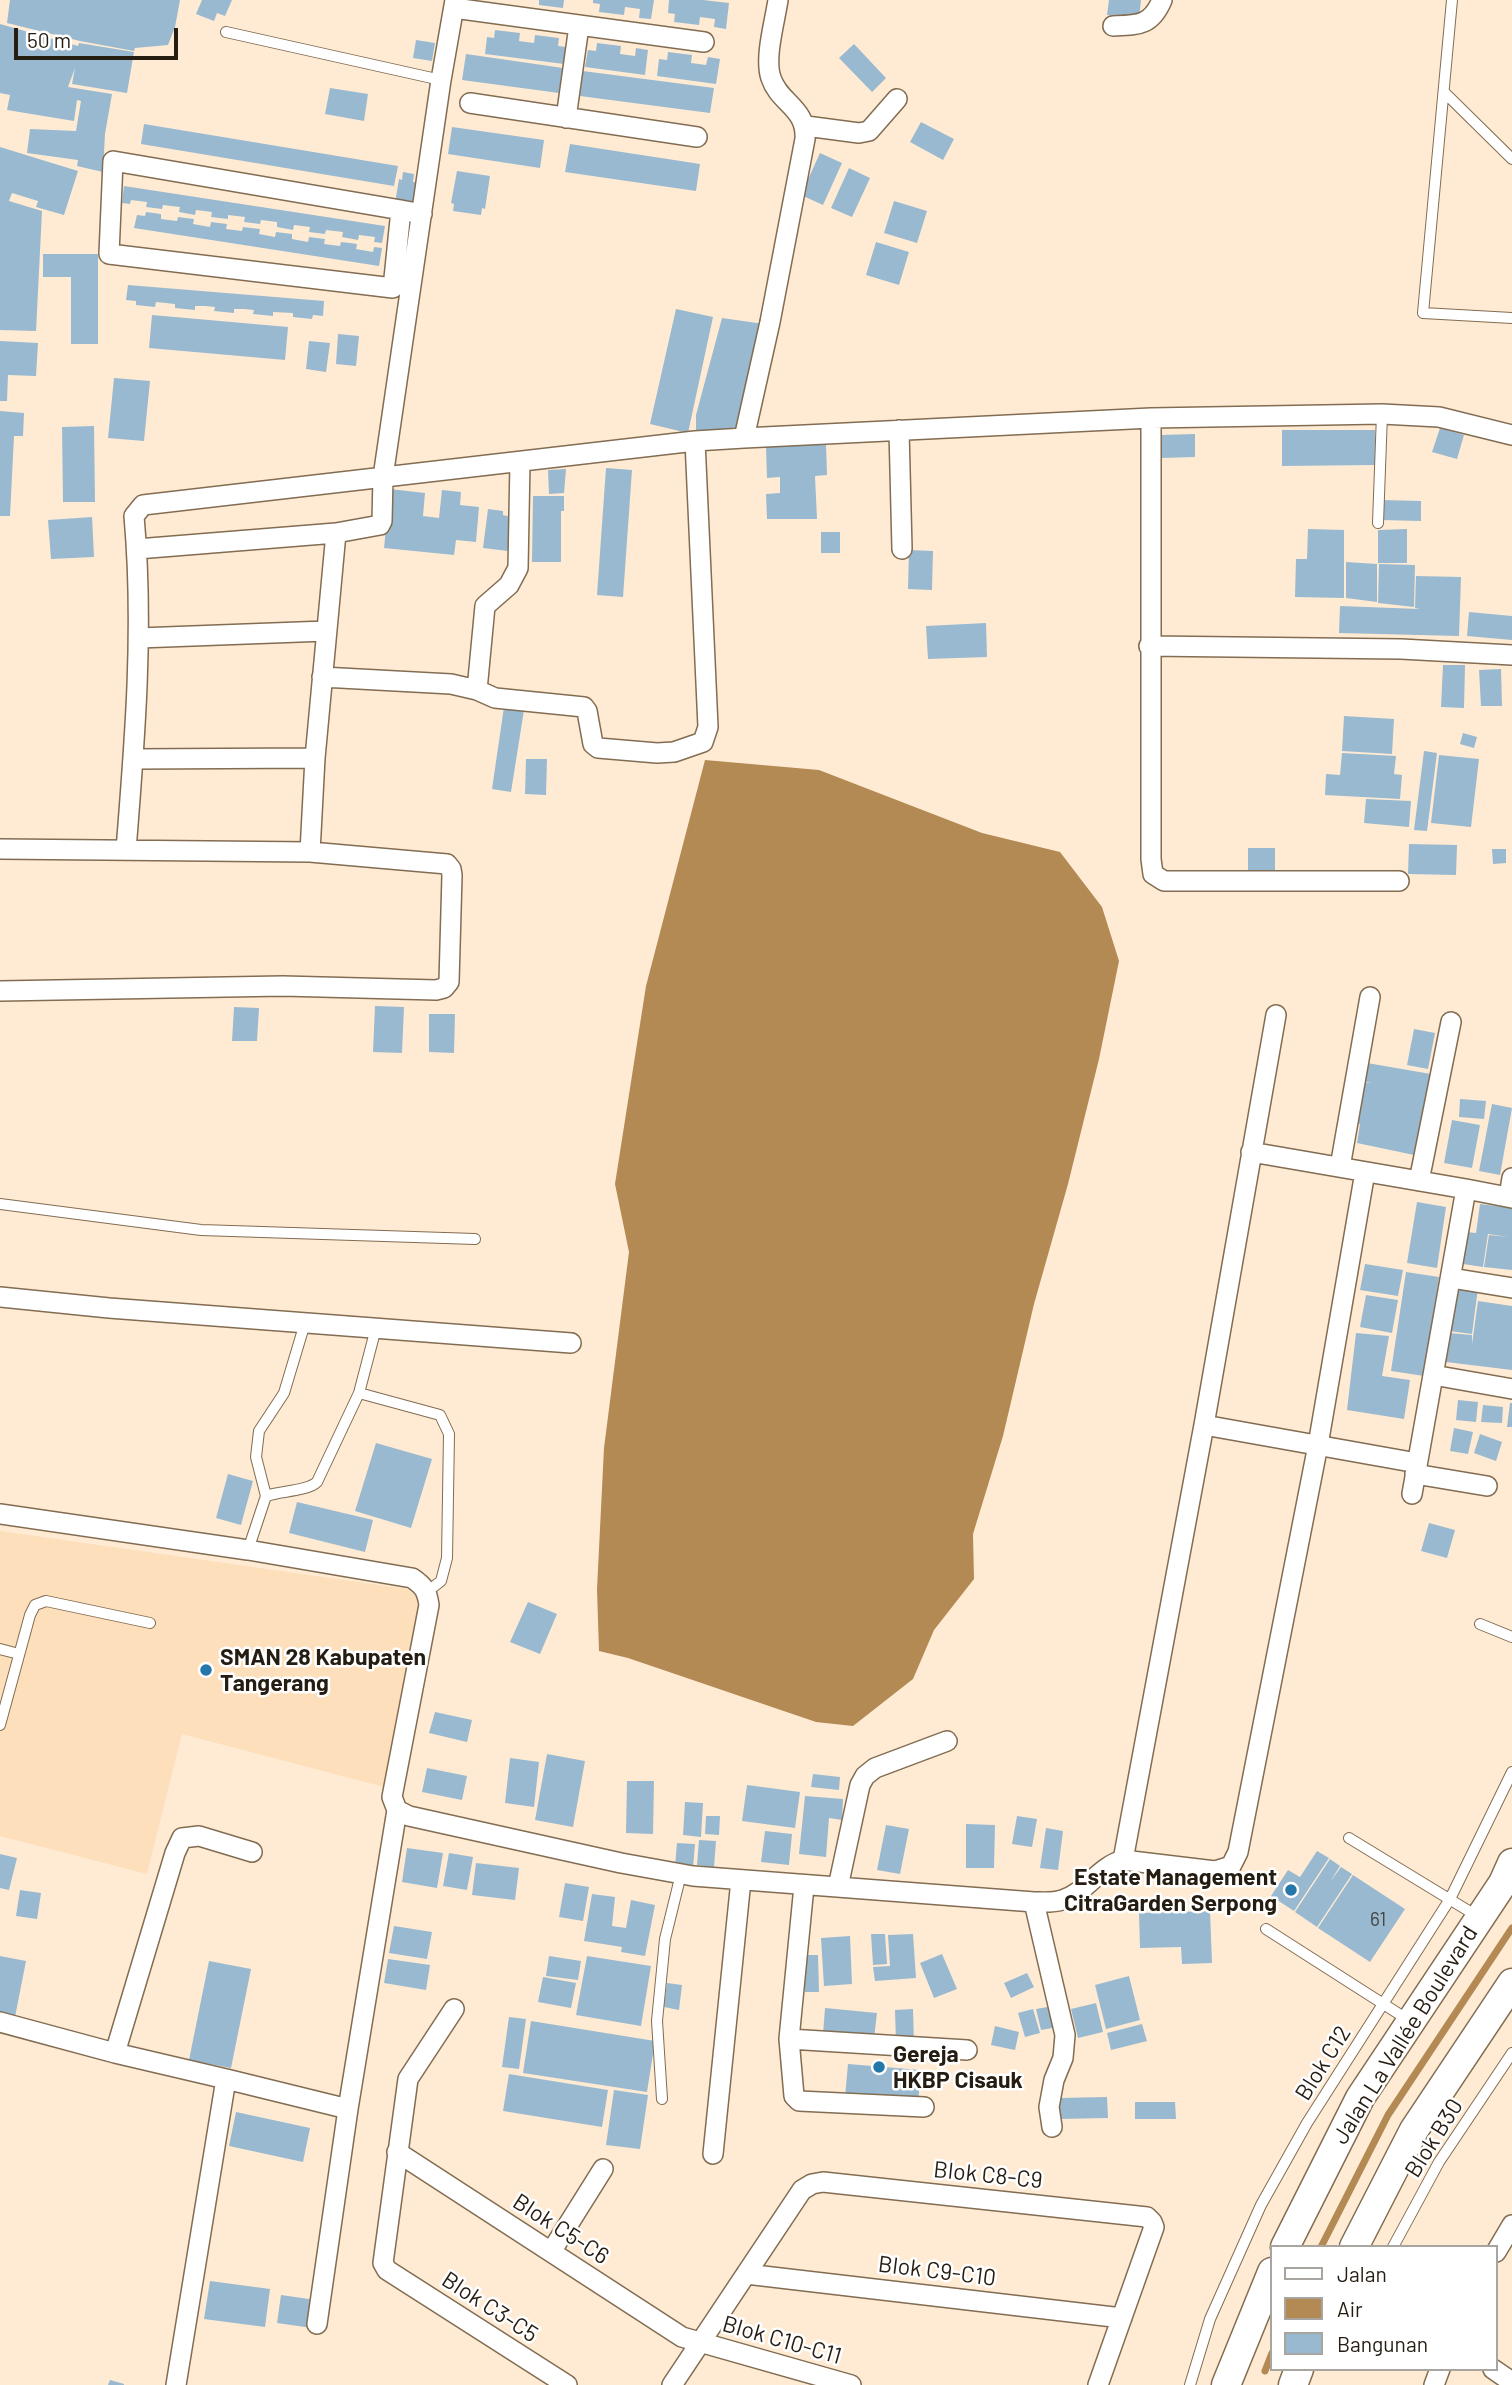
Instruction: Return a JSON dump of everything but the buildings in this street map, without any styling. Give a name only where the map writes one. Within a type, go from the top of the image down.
[{"type":"street","points":[[744,438],[770,322],[806,126],[801,116],[774,86],[769,75],[778,0]]},
{"type":"street","points":[[1113,26],[1139,25],[1149,20],[1162,0]]},
{"type":"street","points":[[137,549],[336,533],[339,530],[380,525],[383,477],[441,80],[455,4],[579,26],[704,42]]},
{"type":"street","points":[[566,118],[579,26]]},
{"type":"street","points":[[806,126],[859,133],[869,131],[897,99]]},
{"type":"street","points":[[470,103],[697,137]]},
{"type":"street","points":[[401,210],[393,288],[109,254],[113,161],[401,210],[422,214]]},
{"type":"street","points":[[126,850],[134,759],[139,638],[134,516],[143,505],[695,441],[899,430],[1151,418],[1382,414],[1439,417],[1512,435]]},
{"type":"street","points":[[1151,418],[1149,646],[1150,859],[1153,874],[1164,881],[1399,881]]},
{"type":"street","points":[[899,430],[902,549]]},
{"type":"street","points":[[322,677],[451,684],[477,690],[495,698],[583,707],[587,712],[593,744],[598,748],[657,753],[703,742],[708,727],[695,441]]},
{"type":"street","points":[[477,690],[485,606],[509,585],[518,568],[520,461]]},
{"type":"street","points":[[310,852],[315,758],[336,533]]},
{"type":"street","points":[[139,638],[326,631]]},
{"type":"street","points":[[1149,646],[1401,649],[1512,655]]},
{"type":"street","points":[[134,759],[315,758]]},
{"type":"street","points":[[0,849],[310,852],[447,864],[452,875],[449,982],[444,988],[283,986],[0,991]]},
{"type":"street","points":[[1340,1167],[1370,997]]},
{"type":"street","points":[[1123,1860],[1204,1425],[1276,1015]]},
{"type":"street","points":[[1419,1181],[1451,1022]]},
{"type":"street","points":[[1251,1152],[1466,1189],[1511,1191]]},
{"type":"street","points":[[397,1810],[409,1816],[681,1874],[804,1886],[1034,1902],[1062,1900],[1076,1893],[1110,1864],[1123,1860],[1215,1871],[1231,1866],[1238,1852],[1318,1445],[1365,1172]]},
{"type":"street","points":[[1412,1494],[1466,1189]]},
{"type":"street","points":[[1451,1278],[1512,1288]]},
{"type":"street","points":[[0,1297],[109,1308],[571,1343]]},
{"type":"street","points":[[1433,1375],[1512,1388]]},
{"type":"street","points":[[1204,1425],[1318,1445],[1487,1486]]},
{"type":"street","points":[[0,1514],[248,1550],[412,1578],[428,1591],[429,1605],[392,1797],[397,1810],[348,2109],[317,2324]]},
{"type":"street","points":[[838,1887],[860,1785],[865,1776],[875,1768],[947,1741]]},
{"type":"street","points":[[115,2053],[175,1853],[182,1838],[198,1836],[252,1852]]},
{"type":"street","name":"Jalan La Vallée Boulevard","points":[[1286,2245],[1360,2098],[1503,1883],[1512,1863]]},
{"type":"street","points":[[713,2154],[741,1881]]},
{"type":"street","points":[[804,1886],[789,2039],[792,2090],[799,2101],[924,2107]]},
{"type":"street","points":[[1034,1902],[1065,2035],[1063,2058],[1054,2080],[1049,2107],[1052,2127]]},
{"type":"street","points":[[1355,2245],[1414,2130],[1512,1983]]},
{"type":"street","points":[[397,2152],[408,2079],[454,2008]]},
{"type":"street","points":[[0,2022],[115,2053],[348,2109]]},
{"type":"street","points":[[789,2039],[967,2050]]},
{"type":"street","points":[[176,2385],[226,2079]]},
{"type":"street","name":"Blok C5-C6","points":[[397,2152],[682,2337],[701,2343]]},
{"type":"street","name":"Blok C3-C5","points":[[397,2152],[382,2255],[387,2270],[567,2385]]},
{"type":"street","points":[[551,2252],[603,2169]]},
{"type":"street","name":"Blok C8-C9","points":[[747,2274],[802,2190],[822,2182],[1147,2217],[1154,2227],[1122,2318]]},
{"type":"street","points":[[1498,2249],[1512,2225]]},
{"type":"street","points":[[672,2385],[747,2274]]},
{"type":"street","name":"Blok C9-C10","points":[[747,2274],[1122,2318]]},
{"type":"street","points":[[1226,2385],[1270,2277]]},
{"type":"street","points":[[1098,2385],[1122,2318]]},
{"type":"street","name":"Blok C10-C11","points":[[701,2343],[851,2385]]},
{"type":"street","points":[[1496,2371],[1512,2382]]},
{"type":"lane","points":[[1452,0],[1423,313],[1512,318]]},
{"type":"lane","points":[[226,32],[441,80]]},
{"type":"lane","points":[[1445,93],[1512,159]]},
{"type":"lane","points":[[1378,523],[1382,414]]},
{"type":"lane","points":[[0,1204],[201,1230],[475,1240]]},
{"type":"lane","points":[[248,1550],[266,1496],[256,1457],[258,1431],[284,1393],[305,1323]]},
{"type":"lane","points":[[266,1496],[280,1491],[304,1489],[317,1482],[359,1393],[376,1328]]},
{"type":"lane","points":[[359,1393],[440,1415],[446,1424],[449,1434],[447,1558],[441,1581],[428,1591]]},
{"type":"lane","points":[[0,1725],[35,1605],[46,1601],[150,1623]]},
{"type":"lane","points":[[1480,1624],[1512,1637]]},
{"type":"lane","points":[[0,1649],[19,1654]]},
{"type":"lane","name":"Blok C12","points":[[1190,2385],[1210,2319],[1261,2205],[1307,2123],[1450,1899],[1512,1772]]},
{"type":"lane","points":[[1349,1838],[1480,1917]]},
{"type":"lane","points":[[662,2099],[657,2021],[665,1939],[681,1874]]},
{"type":"lane","points":[[1265,1929],[1410,2022]]},
{"type":"lane","name":"Blok B30","points":[[1394,2245],[1439,2162],[1512,2053]]},
{"type":"shaded area","name":"SMAN 28 Kabupaten Tangerang","points":[[0,1531],[407,1589],[428,1607],[384,1787],[182,1734],[147,1874],[0,1836]]},
{"type":"water","points":[[705,760],[819,770],[982,833],[1060,852],[1102,907],[1119,961],[1099,1059],[1068,1184],[1034,1304],[1003,1436],[973,1534],[974,1579],[934,1630],[913,1679],[853,1726],[816,1722],[628,1658],[599,1651],[597,1589],[604,1448],[629,1252],[615,1184],[646,986]]},
{"type":"waterway","points":[[1322,2245],[1388,2115],[1512,1928]]},
{"type":"waterway","points":[[1265,2371],[1270,2358]]},
{"type":"place","name":"SMAN 28 Kabupaten Tangerang","points":[[206,1670]]},
{"type":"place","name":"Estate Management CitraGarden Serpong","points":[[1291,1890]]},
{"type":"place","name":"Gereja HKBP Cisauk","points":[[879,2067]]}]
